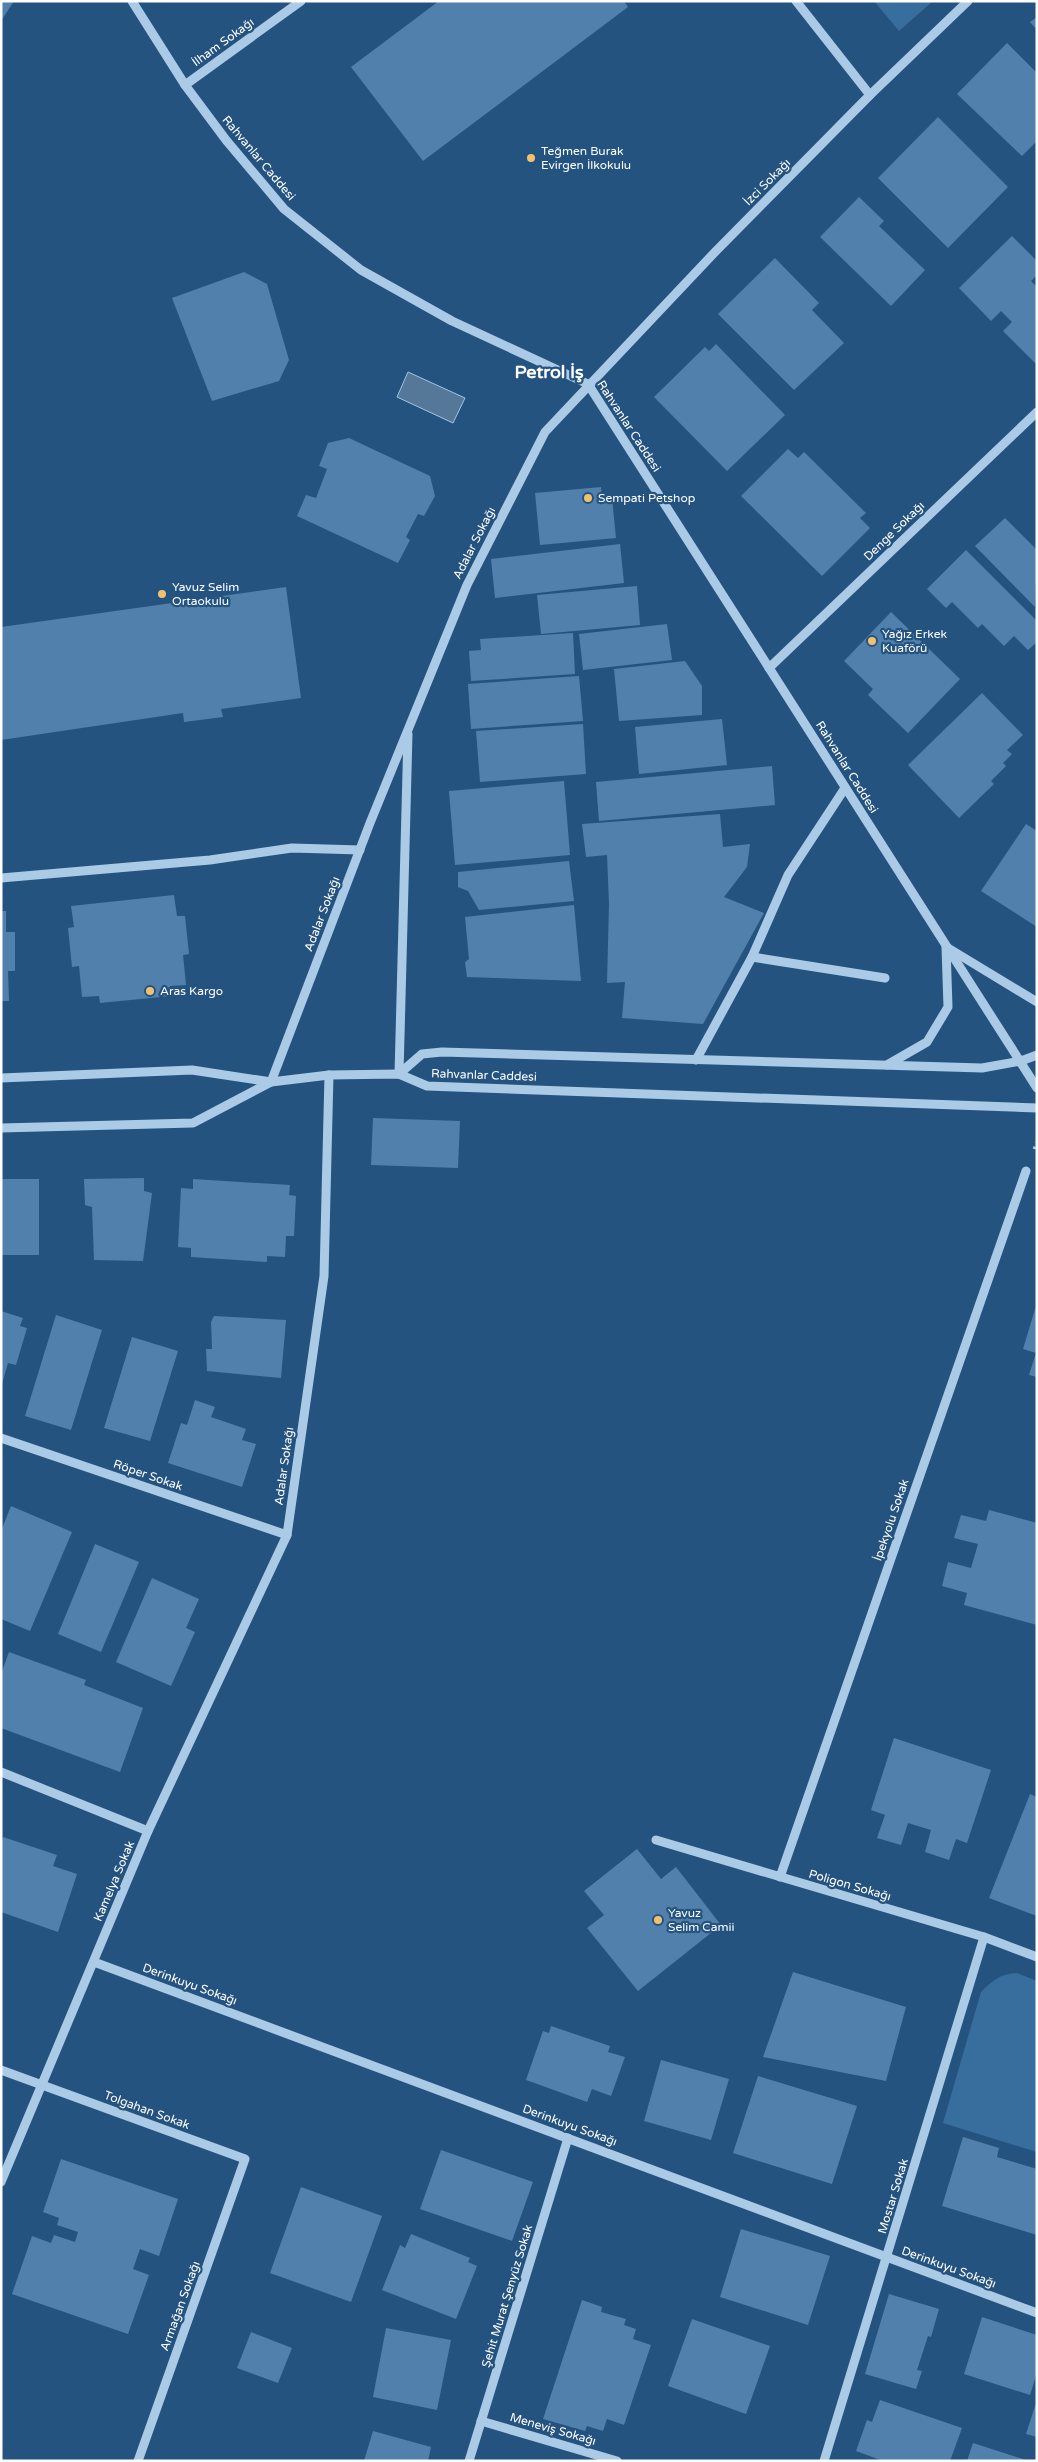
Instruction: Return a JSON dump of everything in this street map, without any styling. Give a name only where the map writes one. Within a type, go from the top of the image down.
[{"type":"street","name":"Rahvanlar Caddesi","points":[[132,1],[185,85],[226,140],[284,209],[362,270],[452,321],[588,384],[1037,1088]]},
{"type":"street","name":"İlham Sokağı","points":[[185,85],[300,1]]},
{"type":"street","points":[[796,1],[870,95]]},
{"type":"street","name":"İzci Sokağı","points":[[588,384],[870,95],[968,1]]},
{"type":"street","name":"Adalar Sokağı","points":[[271,1082],[408,728],[467,585],[545,432],[588,384]]},
{"type":"street","name":"Denge Sokağı","points":[[769,668],[1037,412]]},
{"type":"street","name":"Adalar Sokağı","points":[[399,1074],[408,728]]},
{"type":"street","points":[[696,1060],[752,957],[788,875],[845,788]]},
{"type":"street","points":[[1,878],[210,860],[292,848],[360,850]]},
{"type":"street","points":[[946,946],[1037,1002]]},
{"type":"street","points":[[887,1065],[927,1042],[948,1007],[946,946]]},
{"type":"street","points":[[752,957],[885,978]]},
{"type":"street","name":"Rahvanlar Caddesi","points":[[1037,1055],[1021,1061],[982,1068],[442,1052],[422,1054],[399,1074],[427,1086],[1037,1108]]},
{"type":"street","points":[[1,1078],[192,1070],[271,1082],[329,1075],[399,1074]]},
{"type":"street","name":"Adalar Sokağı","points":[[148,1831],[286,1535],[324,1276],[329,1075]]},
{"type":"street","points":[[1,1128],[193,1123],[271,1082]]},
{"type":"street","name":"İpekyolu Sokak","points":[[780,1877],[1026,1171]]},
{"type":"street","name":"Röper Sokak","points":[[1,1438],[286,1535]]},
{"type":"street","name":"Kamelya Sokak","points":[[1,1772],[148,1831],[41,2086]]},
{"type":"street","name":"Poligon Sokağı","points":[[656,1840],[984,1937],[1037,1956]]},
{"type":"street","name":"Mostar Sokak","points":[[824,2461],[984,1937]]},
{"type":"street","name":"Derinkuyu Sokağı","points":[[94,1962],[1037,2313]]},
{"type":"street","name":"Tolgahan Sokak","points":[[1,2070],[245,2159]]},
{"type":"street","points":[[1,2182],[41,2086]]},
{"type":"street","name":"Şehit Murat Şenyüz Sokak","points":[[469,2461],[568,2138]]},
{"type":"street","name":"Armağan Sokağı","points":[[138,2461],[245,2159]]},
{"type":"street","name":"Meneviş Sokağı","points":[[481,2421],[617,2461]]},
{"type":"shaded area","points":[[874,1],[933,1],[899,31]]},
{"type":"shaded area","points":[[408,372],[465,398],[453,423],[397,397]]},
{"type":"shaded area","points":[[1017,1973],[1037,1981],[1037,2152],[943,2123],[981,1992],[997,1978]]},
{"type":"building","points":[[1,1],[14,1],[1,21]]},
{"type":"building","points":[[439,1],[624,1],[628,7],[423,161],[351,67]]},
{"type":"building","points":[[1037,17],[1037,30],[1030,22]]},
{"type":"building","points":[[1007,43],[1037,73],[1037,141],[1022,156],[957,94]]},
{"type":"building","points":[[938,117],[1008,187],[948,248],[878,178]]},
{"type":"building","points":[[859,197],[884,221],[879,226],[925,270],[891,306],[820,237]]},
{"type":"building","points":[[1012,236],[1037,261],[1037,275],[1031,281],[1037,287],[1036,364],[1003,331],[1012,322],[1001,311],[991,321],[959,288]]},
{"type":"building","points":[[775,258],[819,303],[812,310],[844,343],[794,390],[718,314]]},
{"type":"building","points":[[244,272],[267,284],[289,360],[279,381],[212,401],[172,298]]},
{"type":"building","points":[[716,344],[785,415],[727,471],[654,397],[705,347],[709,351]]},
{"type":"building","points":[[349,438],[430,476],[435,496],[424,516],[418,514],[406,537],[410,540],[398,563],[297,516],[306,495],[316,498],[327,469],[319,466],[328,443]]},
{"type":"building","points":[[788,449],[798,458],[804,452],[866,513],[860,518],[870,528],[822,576],[741,496]]},
{"type":"building","points":[[601,487],[602,498],[612,498],[616,538],[540,545],[535,493]]},
{"type":"building","points":[[1005,518],[1037,550],[1035,607],[975,546]]},
{"type":"building","points":[[620,544],[624,583],[495,598],[491,559]]},
{"type":"building","points":[[966,550],[1037,621],[1037,642],[1028,650],[1014,636],[1004,646],[982,624],[978,628],[952,602],[946,608],[927,589]]},
{"type":"building","points":[[637,586],[640,625],[541,634],[537,595]]},
{"type":"building","points":[[286,587],[301,698],[221,709],[223,717],[184,722],[183,713],[1,740],[1,627]]},
{"type":"building","points":[[891,612],[960,679],[908,733],[868,695],[873,689],[844,661]]},
{"type":"building","points":[[667,624],[672,660],[583,670],[579,634]]},
{"type":"building","points":[[573,633],[575,674],[471,681],[469,651],[481,650],[480,639]]},
{"type":"building","points":[[685,661],[702,686],[702,715],[619,721],[614,669]]},
{"type":"building","points":[[579,676],[583,721],[471,729],[468,684]]},
{"type":"building","points":[[982,693],[1023,735],[1007,750],[1012,754],[1003,763],[1006,766],[991,781],[994,784],[959,818],[908,765]]},
{"type":"building","points":[[722,719],[727,765],[639,774],[635,727]]},
{"type":"building","points":[[583,724],[586,774],[480,782],[476,731]]},
{"type":"building","points":[[772,766],[775,805],[599,821],[596,782]]},
{"type":"building","points":[[564,781],[570,855],[455,865],[449,791]]},
{"type":"building","points":[[720,814],[723,847],[750,844],[747,867],[724,897],[764,913],[703,1024],[622,1018],[625,982],[607,983],[609,904],[607,855],[586,857],[582,824]]},
{"type":"building","points":[[1026,824],[1037,831],[1037,927],[981,891]]},
{"type":"building","points":[[569,861],[574,901],[479,910],[468,891],[458,887],[458,872]]},
{"type":"building","points":[[174,895],[177,916],[185,916],[189,954],[183,955],[186,985],[170,986],[171,996],[100,1003],[99,996],[82,997],[79,966],[72,967],[68,928],[74,927],[71,906]]},
{"type":"building","points":[[574,905],[581,981],[467,977],[465,962],[469,959],[465,917]]},
{"type":"building","points":[[1,911],[6,911],[6,932],[15,932],[15,971],[8,971],[9,1001],[1,1001]]},
{"type":"building","points":[[373,1118],[460,1121],[458,1168],[371,1165]]},
{"type":"building","points":[[144,1178],[144,1191],[152,1193],[143,1261],[94,1260],[92,1207],[85,1205],[84,1179]]},
{"type":"building","points":[[1,1179],[39,1179],[39,1255],[1,1255]]},
{"type":"building","points":[[193,1179],[290,1185],[289,1195],[296,1196],[294,1236],[286,1236],[285,1257],[267,1256],[267,1262],[191,1257],[191,1248],[178,1247],[181,1188],[193,1189]]},
{"type":"building","points":[[1036,1306],[1037,1377],[1029,1375],[1036,1353],[1023,1349]]},
{"type":"building","points":[[1,1311],[23,1318],[20,1326],[27,1328],[16,1365],[8,1363],[2,1384]]},
{"type":"building","points":[[56,1315],[102,1330],[71,1430],[25,1416]]},
{"type":"building","points":[[214,1316],[286,1320],[281,1378],[207,1371],[206,1349],[212,1349],[211,1322]]},
{"type":"building","points":[[132,1337],[178,1351],[150,1441],[104,1428]]},
{"type":"building","points":[[195,1400],[215,1407],[211,1417],[246,1429],[242,1440],[256,1444],[242,1487],[168,1463],[181,1423],[187,1425]]},
{"type":"building","points":[[11,1506],[72,1532],[30,1631],[1,1619],[1,1531]]},
{"type":"building","points":[[989,1510],[1037,1523],[1037,1625],[964,1605],[967,1593],[942,1586],[948,1562],[971,1568],[978,1544],[954,1538],[961,1515],[986,1521]]},
{"type":"building","points":[[95,1544],[139,1562],[101,1652],[58,1634]]},
{"type":"building","points":[[152,1578],[199,1599],[186,1628],[195,1632],[171,1686],[116,1662]]},
{"type":"building","points":[[9,1652],[86,1680],[84,1685],[143,1708],[120,1772],[1,1728],[1,1674]]},
{"type":"building","points":[[894,1738],[991,1770],[967,1843],[956,1839],[949,1860],[925,1852],[931,1830],[908,1823],[901,1845],[877,1838],[885,1815],[871,1810]]},
{"type":"building","points":[[1030,1794],[1037,1797],[1037,1916],[989,1898]]},
{"type":"building","points":[[3,1837],[57,1855],[53,1866],[77,1874],[58,1932],[1,1912],[1,1843]]},
{"type":"building","name":"Yavuz Selim Camii","points":[[637,1849],[661,1879],[676,1867],[721,1925],[638,1991],[587,1928],[604,1915],[584,1891]]},
{"type":"building","points":[[793,1972],[906,2007],[886,2081],[763,2057]]},
{"type":"building","points":[[551,2026],[610,2046],[608,2052],[625,2057],[611,2096],[592,2089],[587,2102],[526,2080],[543,2031],[549,2033]]},
{"type":"building","points":[[661,2060],[729,2079],[711,2140],[644,2121]]},
{"type":"building","points":[[758,2076],[857,2106],[832,2184],[733,2153]]},
{"type":"building","points":[[963,2137],[999,2148],[997,2157],[1037,2169],[1037,2235],[942,2206]]},
{"type":"building","points":[[441,2150],[533,2182],[512,2241],[420,2209]]},
{"type":"building","points":[[61,2159],[178,2199],[159,2256],[140,2249],[133,2269],[149,2275],[128,2334],[12,2294],[32,2236],[51,2243],[54,2235],[75,2242],[78,2232],[57,2225],[59,2218],[43,2212]]},
{"type":"building","points":[[301,2187],[382,2216],[351,2302],[270,2273]]},
{"type":"building","points":[[741,2229],[830,2256],[808,2325],[720,2297]]},
{"type":"building","points":[[411,2234],[470,2258],[468,2262],[477,2266],[456,2319],[382,2290],[400,2245],[405,2248]]},
{"type":"building","points":[[889,2294],[939,2309],[931,2337],[928,2336],[917,2370],[922,2371],[916,2389],[865,2374]]},
{"type":"building","points":[[582,2300],[602,2307],[601,2312],[626,2319],[624,2325],[636,2329],[633,2339],[651,2345],[624,2425],[607,2419],[603,2431],[587,2426],[585,2431],[543,2419]]},
{"type":"building","points":[[982,2317],[1037,2335],[1037,2373],[1030,2395],[964,2374]]},
{"type":"building","points":[[692,2319],[770,2346],[746,2414],[668,2386]]},
{"type":"building","points":[[386,2328],[451,2340],[437,2410],[373,2397]]},
{"type":"building","points":[[251,2332],[292,2348],[278,2383],[237,2368]]},
{"type":"building","points":[[880,2400],[962,2428],[950,2461],[883,2461],[856,2451],[867,2420],[872,2422]]},
{"type":"building","points":[[1037,2403],[1037,2437],[1026,2434]]},
{"type":"building","points":[[373,2431],[431,2447],[428,2461],[364,2461]]},
{"type":"building","points":[[973,2443],[1026,2460],[1026,2461],[967,2461]]},
{"type":"place","name":"Teğmen Burak Evirgen İlkokulu","points":[[531,158]]},
{"type":"place","name":"Sempati Petshop","points":[[588,498]]},
{"type":"place","name":"Yavuz Selim Ortaokulu","points":[[162,594]]},
{"type":"place","name":"Yağız Erkek Kuaförü","points":[[872,641]]},
{"type":"place","name":"Aras Kargo","points":[[150,991]]},
{"type":"place","name":"Yavuz Selim Camii","points":[[658,1920]]},
{"type":"district","name":"Petrol İş","points":[[549,372]]}]
